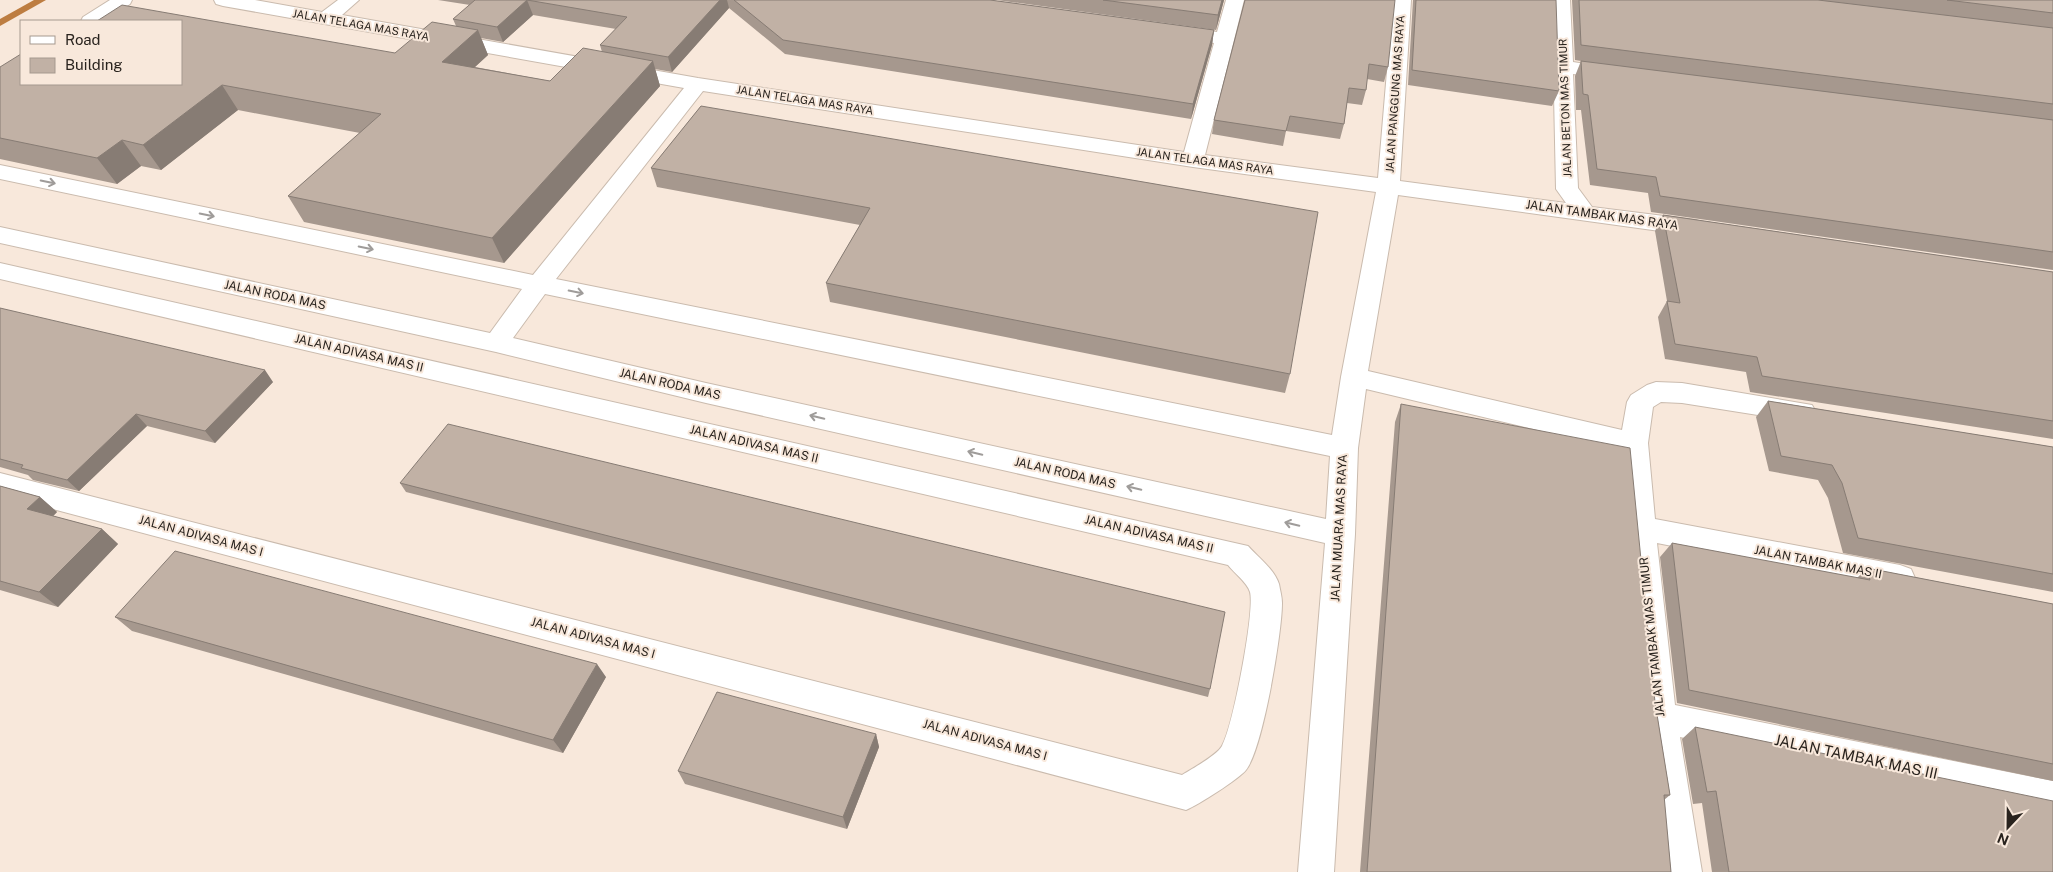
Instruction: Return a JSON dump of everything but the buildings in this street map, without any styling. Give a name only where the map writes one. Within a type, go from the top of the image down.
[{"type":"street","points":[[92,20],[123,0]]},
{"type":"street","name":"JALAN TELAGA MAS RAYA","points":[[223,0],[698,84],[1388,188]]},
{"type":"street","points":[[325,19],[350,0]]},
{"type":"street","points":[[1194,160],[1235,0]]},
{"type":"street","name":"JALAN PANGGUNG MAS RAYA","points":[[1388,188],[1402,0]]},
{"type":"street","name":"JALAN BETON MAS TIMUR","points":[[1561,0],[1567,189],[1583,211]]},
{"type":"street","points":[[1157,30],[1225,39]]},
{"type":"street","points":[[1564,67],[1632,76]]},
{"type":"street","points":[[496,343],[539,284],[698,84]]},
{"type":"street","points":[[0,172],[1344,448]]},
{"type":"street","name":"JALAN TAMBAK MAS RAYA","points":[[1388,188],[1583,211],[1720,231]]},
{"type":"street","name":"JALAN MUARA MAS RAYA","points":[[1316,872],[1340,534],[1344,448],[1354,377],[1388,188]]},
{"type":"street","name":"JALAN RODA MAS","points":[[0,235],[496,343],[716,395],[1340,534]]},
{"type":"street","name":"JALAN ADIVASA MAS II","points":[[0,271],[1237,555],[1263,583],[1267,601],[1266,625],[1245,731],[1234,759],[1186,793]]},
{"type":"street","points":[[1354,377],[1634,443]]},
{"type":"street","name":"JALAN TAMBAK MAS TIMUR","points":[[1684,872],[1660,717],[1641,528],[1634,443],[1640,402],[1656,392],[1682,392],[1828,416]]},
{"type":"street","name":"JALAN ADIVASA MAS I","points":[[0,484],[1186,793]]},
{"type":"street","name":"JALAN TAMBAK MAS II","points":[[1641,528],[1926,583]]},
{"type":"street","name":"JALAN TAMBAK MAS III","points":[[1660,717],[2053,798]]},
{"type":"waterway","points":[[0,23],[41,0]]}]
